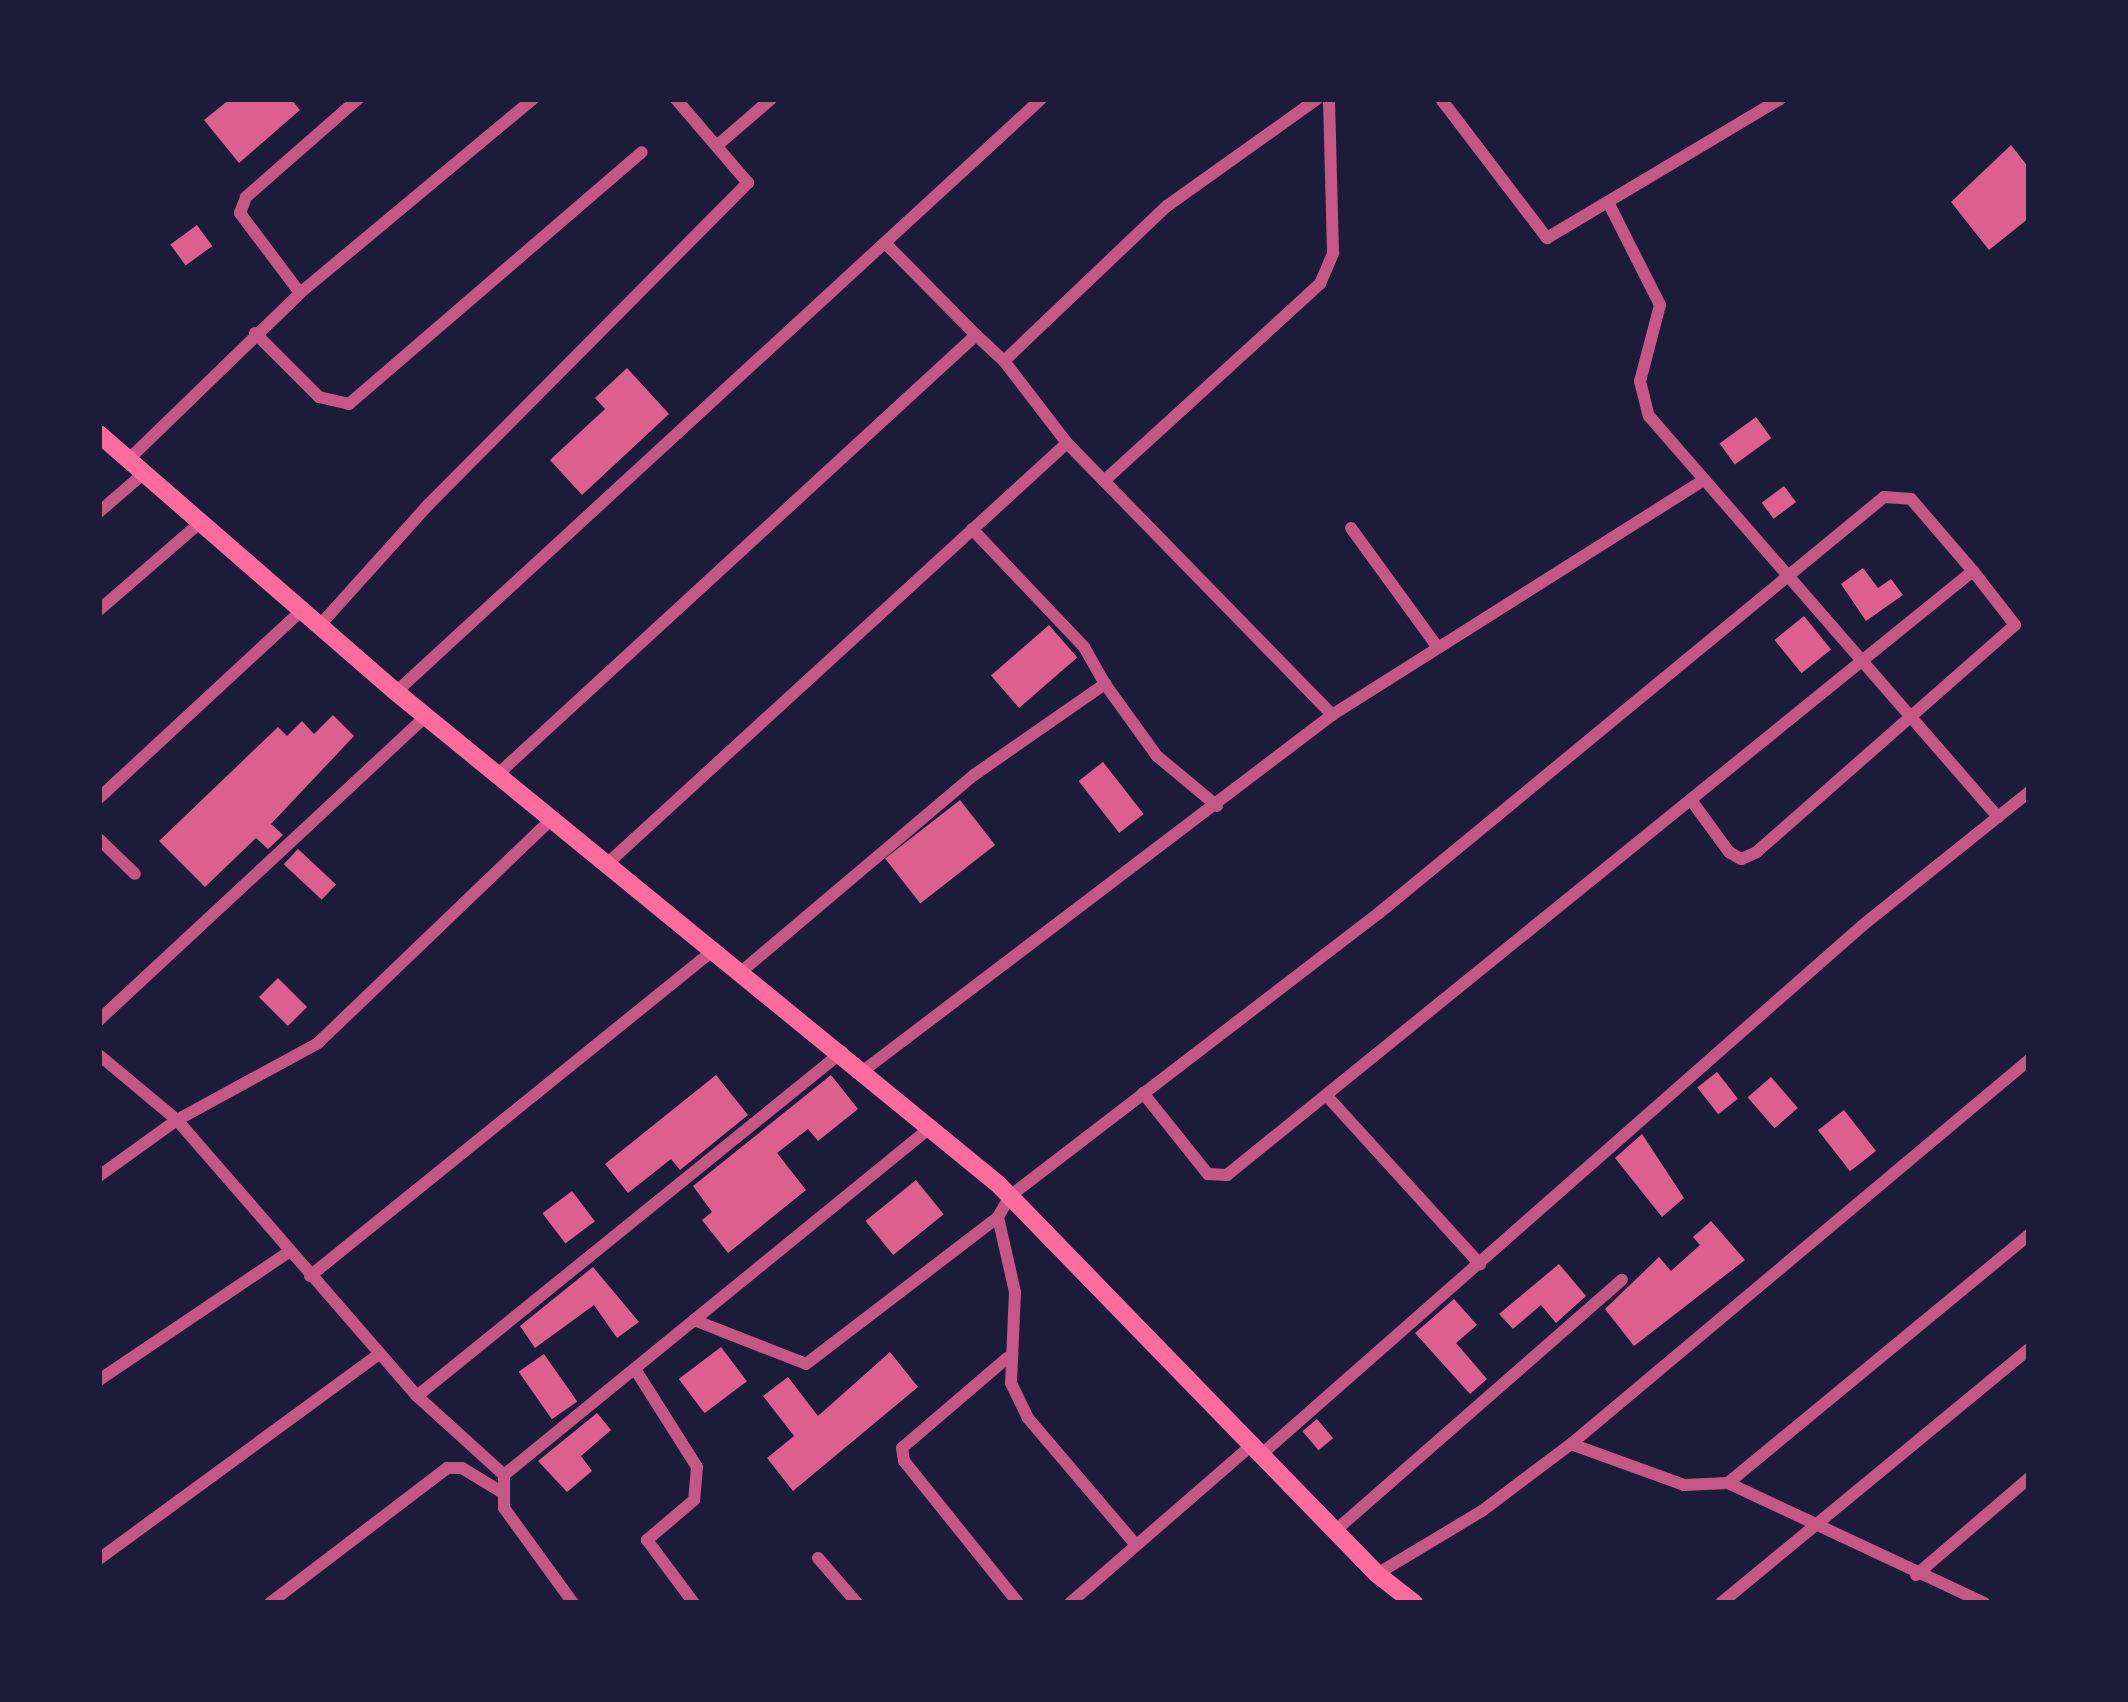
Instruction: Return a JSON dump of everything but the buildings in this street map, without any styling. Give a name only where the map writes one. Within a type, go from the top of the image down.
[{"type":"main road","points":[[99,434],[396,692],[842,1052],[1010,1196],[1377,1574],[1414,1603]]},
{"type":"street","points":[[300,292],[240,213],[246,197],[358,99]]},
{"type":"street","points":[[99,512],[254,333],[533,99]]},
{"type":"street","points":[[320,625],[523,408],[748,183],[744,170],[676,99]]},
{"type":"street","points":[[720,143],[771,99]]},
{"type":"street","points":[[396,692],[1041,99]]},
{"type":"street","points":[[1004,361],[1167,206],[1317,99]]},
{"type":"street","points":[[1105,480],[1320,284],[1333,253],[1329,99]]},
{"type":"street","points":[[1441,99],[1547,238],[1780,99]]},
{"type":"street","points":[[254,333],[319,397],[349,404],[642,152]]},
{"type":"street","points":[[1610,203],[1660,305],[1640,381],[1643,404],[1998,817]]},
{"type":"street","points":[[885,243],[1004,361],[1066,443],[1332,715]]},
{"type":"street","points":[[498,774],[976,335]]},
{"type":"street","points":[[608,863],[1066,443]]},
{"type":"street","points":[[863,1071],[1332,715],[1436,645],[1704,480]]},
{"type":"street","points":[[694,1320],[806,1364],[998,1217],[1010,1196],[1794,578],[1884,497],[1911,499],[2015,625],[2013,635],[1741,859],[1691,800]]},
{"type":"street","points":[[99,610],[201,522]]},
{"type":"street","points":[[1351,528],[1436,645]]},
{"type":"street","points":[[973,529],[1084,647],[1157,756],[1217,806]]},
{"type":"street","points":[[1143,1093],[1218,1178],[1327,1096],[1973,571]]},
{"type":"street","points":[[99,798],[302,610]]},
{"type":"street","points":[[742,971],[974,775],[1106,684]]},
{"type":"street","points":[[99,1020],[426,716]]},
{"type":"street","points":[[1070,1603],[1480,1264],[1863,925],[2029,792]]},
{"type":"street","points":[[99,1176],[177,1120],[318,1043],[553,818]]},
{"type":"street","points":[[99,839],[135,874]]},
{"type":"street","points":[[310,1276],[715,949]]},
{"type":"street","points":[[417,1396],[842,1052]]},
{"type":"street","points":[[99,1055],[177,1120],[287,1252],[417,1396],[504,1475]]},
{"type":"street","points":[[1377,1574],[1482,1511],[1571,1444],[2029,1060]]},
{"type":"street","points":[[1327,1096],[1480,1264]]},
{"type":"street","points":[[573,1603],[503,1508],[504,1475],[931,1127]]},
{"type":"street","points":[[998,1217],[1015,1292],[1007,1358],[1028,1418],[1136,1545]]},
{"type":"street","points":[[1728,1483],[2029,1235]]},
{"type":"street","points":[[99,1380],[287,1252]]},
{"type":"street","points":[[1336,1530],[1622,1280]]},
{"type":"street","points":[[1721,1603],[2029,1349]]},
{"type":"street","points":[[99,1559],[380,1353]]},
{"type":"street","points":[[1007,1358],[902,1448],[904,1461],[1018,1603]]},
{"type":"street","points":[[635,1369],[698,1467],[694,1500],[647,1540],[694,1603]]},
{"type":"street","points":[[1571,1444],[1684,1485],[1728,1483],[1984,1603]]},
{"type":"street","points":[[270,1603],[447,1468],[462,1468],[500,1491]]},
{"type":"street","points":[[1916,1575],[2029,1478]]},
{"type":"street","points":[[818,1558],[856,1603]]}]
